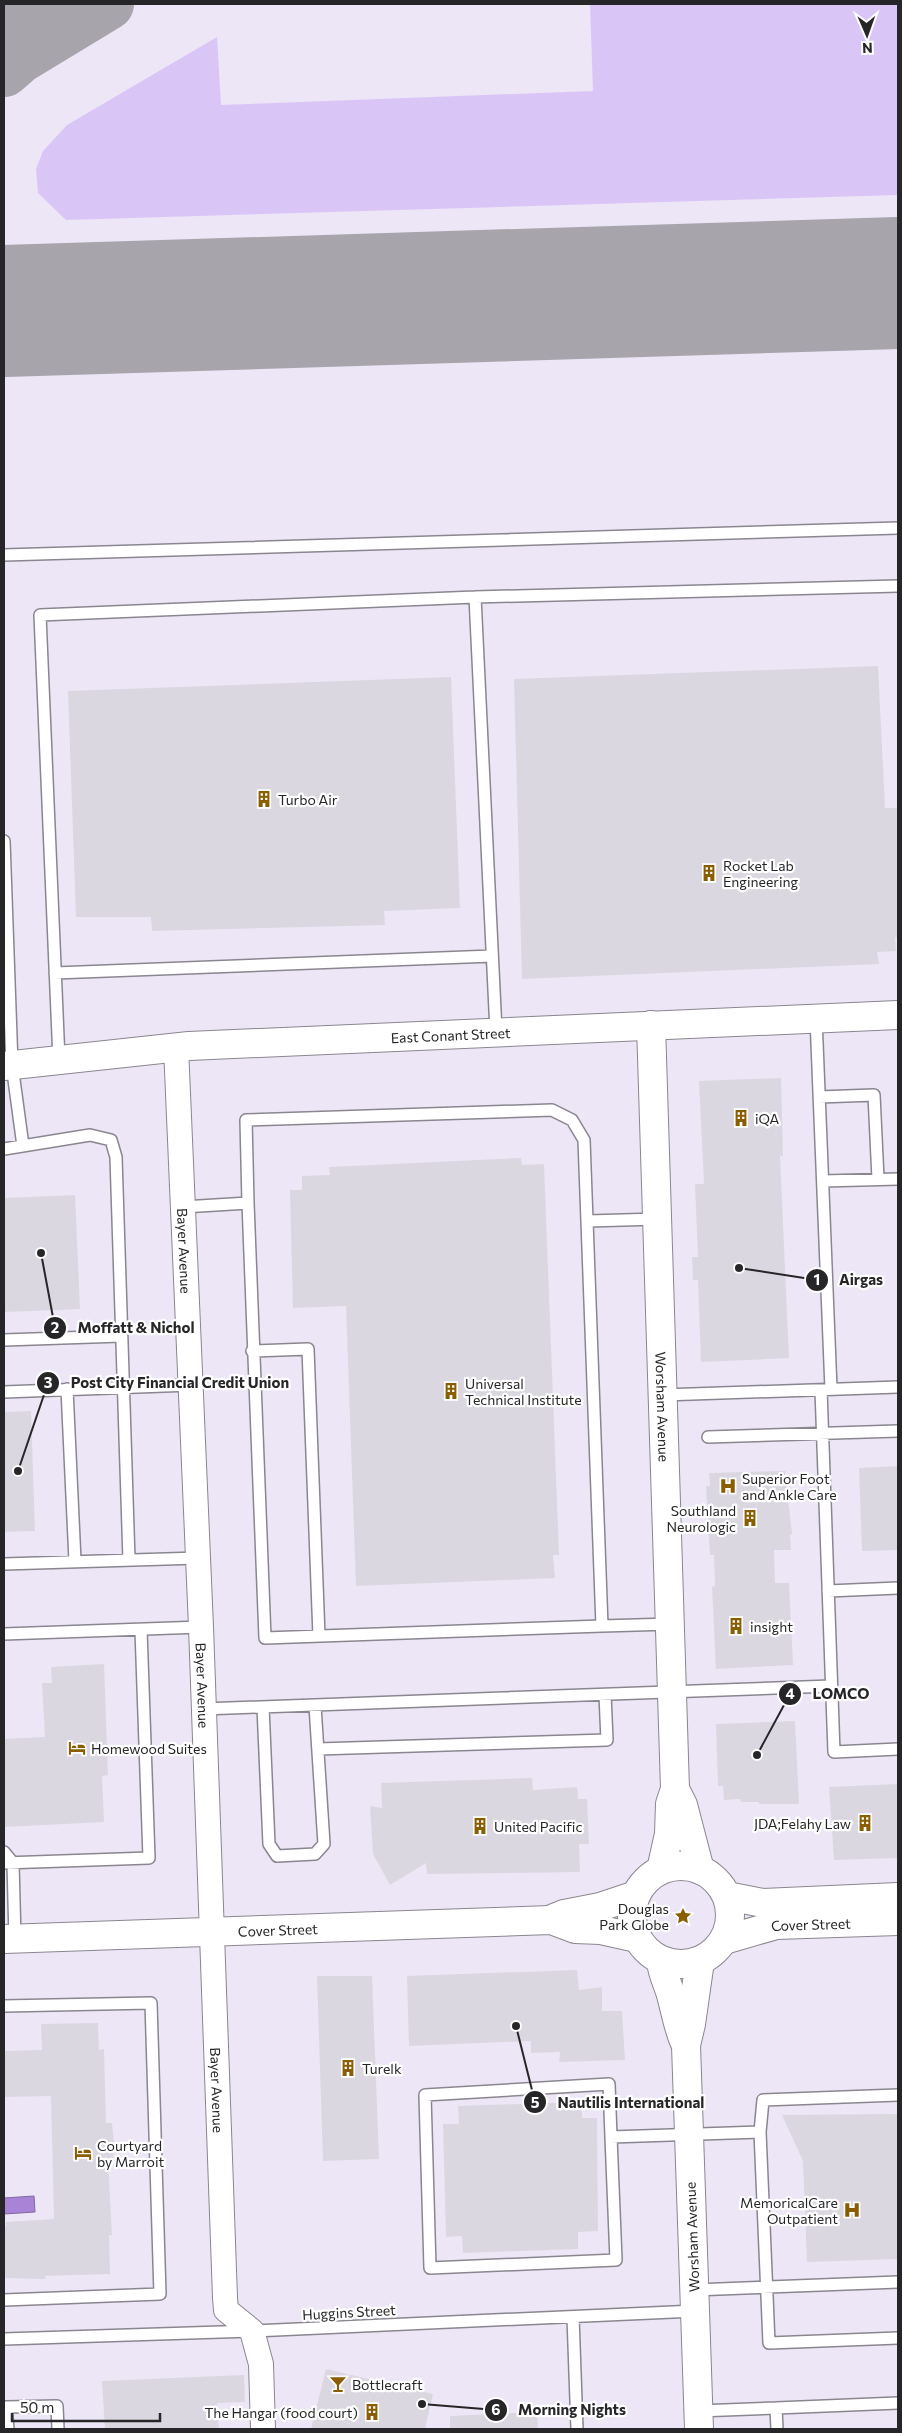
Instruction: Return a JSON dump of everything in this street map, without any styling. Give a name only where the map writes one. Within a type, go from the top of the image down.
[{"type":"street","name":"East Conant Street","points":[[8,1065],[176,1047],[496,1031],[898,1015]]},
{"type":"street","name":"Worsham Avenue","points":[[651,1025],[675,1789],[670,1804],[669,1834],[661,1870]]},
{"type":"street","name":"Bayer Avenue","points":[[176,1047],[201,1627],[210,1934],[226,2310],[252,2331]]},
{"type":"street","name":"Worsham Avenue","points":[[675,1789],[683,1805],[700,1870]]},
{"type":"street","points":[[674,1867],[700,1870],[711,1876],[727,1896],[730,1926],[724,1940],[710,1956],[687,1964],[674,1964],[651,1955],[637,1938],[632,1924],[632,1909],[636,1895],[651,1876],[661,1870],[674,1867]]},
{"type":"street","name":"Cover Street","points":[[552,1920],[564,1914],[600,1907],[636,1895]]},
{"type":"street","name":"Cover Street","points":[[727,1896],[763,1903],[898,1897]]},
{"type":"street","name":"Cover Street","points":[[9,1939],[210,1934],[552,1920],[575,1929],[601,1930],[637,1938]]},
{"type":"street","name":"Cover Street","points":[[724,1940],[776,1926],[898,1920]]},
{"type":"street","name":"Worsham Avenue","points":[[661,1960],[662,1972],[672,1998],[677,2025],[686,2044]]},
{"type":"street","name":"Worsham Avenue","points":[[698,2420],[686,2044],[691,2024],[700,1961]]},
{"type":"street","points":[[252,2331],[261,2364],[263,2429]]},
{"type":"lane","points":[[4,555],[898,528]]},
{"type":"lane","points":[[59,1060],[40,615],[475,598],[898,586]]},
{"type":"lane","points":[[475,598],[496,1031]]},
{"type":"lane","points":[[4,841],[8,1065],[23,1146]]},
{"type":"lane","points":[[55,973],[492,956]]},
{"type":"lane","points":[[816,1017],[823,1181],[826,1389],[822,1434],[834,1752],[898,1749]]},
{"type":"lane","points":[[820,1097],[874,1096],[878,1179]]},
{"type":"lane","points":[[602,1626],[584,1140],[572,1120],[552,1110],[246,1120],[252,1351],[265,1638],[671,1624]]},
{"type":"lane","points":[[4,1149],[90,1135],[111,1140],[116,1157],[129,1560]]},
{"type":"lane","points":[[823,1181],[898,1179]]},
{"type":"lane","points":[[183,1207],[248,1203]]},
{"type":"lane","points":[[588,1221],[658,1219]]},
{"type":"lane","points":[[4,1340],[121,1336]]},
{"type":"lane","points":[[252,1351],[308,1349],[320,1636]]},
{"type":"lane","points":[[4,1392],[191,1385]]},
{"type":"lane","points":[[663,1395],[898,1387]]},
{"type":"lane","points":[[67,1389],[75,1562]]},
{"type":"lane","points":[[708,1438],[898,1431]]},
{"type":"lane","points":[[4,1564],[198,1558]]},
{"type":"lane","points":[[828,1591],[898,1588]]},
{"type":"lane","points":[[4,1634],[201,1627]]},
{"type":"lane","points":[[8,1863],[149,1858],[140,1630]]},
{"type":"lane","points":[[203,1710],[831,1686]]},
{"type":"lane","points":[[318,1749],[606,1740],[605,1695]]},
{"type":"lane","points":[[263,1707],[269,1844],[277,1856],[315,1854],[324,1844],[315,1706]]},
{"type":"lane","points":[[4,1852],[8,1863],[9,1939]]},
{"type":"lane","points":[[4,2006],[151,2003],[160,2294],[4,2300]]},
{"type":"lane","points":[[609,2084],[610,2137],[616,2260],[430,2268],[426,2095],[609,2084]]},
{"type":"lane","points":[[898,2095],[763,2100],[760,2132],[769,2343],[898,2338]]},
{"type":"lane","points":[[610,2137],[760,2132]]},
{"type":"lane","name":"Huggins Street","points":[[4,2339],[252,2331],[573,2317],[766,2288],[898,2282]]},
{"type":"lane","points":[[573,2317],[577,2429]]},
{"type":"lane","points":[[698,2420],[776,2408],[898,2403]]},
{"type":"lane","points":[[8,2429],[6,2407],[57,2406],[58,2429]]},
{"type":"lane","points":[[776,2408],[777,2429]]},
{"type":"shaded area","points":[[4,4],[898,4],[898,2429],[4,2429]]},
{"type":"shaded area","points":[[590,4],[898,4],[898,195],[66,220],[38,193],[36,169],[43,151],[67,125],[217,37],[221,105],[593,91]]},
{"type":"shaded area","points":[[34,2196],[35,2212],[4,2214],[4,2198]]},
{"type":"building","name":"Rocket Lab Engineering","points":[[878,666],[885,808],[898,808],[898,937],[895,937],[896,951],[877,952],[879,964],[522,979],[514,679]]},
{"type":"building","name":"Turbo Air","points":[[451,677],[460,908],[384,911],[385,925],[152,931],[151,917],[76,917],[68,691]]},
{"type":"building","points":[[781,1078],[783,1156],[780,1156],[789,1358],[701,1362],[698,1280],[693,1280],[692,1257],[698,1257],[695,1184],[704,1184],[699,1081]]},
{"type":"building","name":"Universal Technical Institute","points":[[521,1158],[522,1165],[544,1164],[559,1555],[553,1555],[555,1578],[356,1586],[346,1306],[293,1308],[290,1190],[302,1190],[302,1176],[330,1175],[329,1167]]},
{"type":"building","points":[[75,1195],[80,1309],[4,1312],[4,1198]]},
{"type":"building","points":[[31,1411],[35,1531],[4,1532],[4,1412]]},
{"type":"building","points":[[898,1466],[898,1550],[862,1551],[859,1468]]},
{"type":"building","points":[[785,1471],[792,1534],[790,1535],[791,1550],[774,1550],[775,1583],[789,1583],[793,1665],[716,1669],[712,1587],[715,1586],[714,1555],[710,1555],[706,1486],[710,1486],[709,1473]]},
{"type":"building","name":"Homewood Suites","points":[[104,1664],[108,1775],[102,1776],[104,1822],[4,1827],[4,1739],[45,1737],[42,1683],[52,1683],[51,1667]]},
{"type":"building","points":[[795,1721],[799,1804],[759,1804],[759,1802],[741,1802],[740,1799],[724,1800],[723,1786],[718,1786],[716,1724]]},
{"type":"building","name":"United Pacific","points":[[532,1778],[533,1790],[577,1787],[578,1799],[587,1799],[589,1844],[579,1844],[580,1872],[427,1874],[426,1863],[390,1885],[373,1854],[370,1806],[382,1808],[381,1783]]},
{"type":"building","name":"JDA;Felahy Law","points":[[898,1784],[898,1858],[834,1860],[829,1787]]},
{"type":"building","points":[[577,1970],[579,1990],[602,1987],[602,2011],[622,2011],[625,2060],[559,2062],[560,2052],[531,2053],[531,2041],[409,2046],[407,1976]]},
{"type":"building","name":"Turelk","points":[[317,1976],[372,1976],[379,2159],[323,2161]]},
{"type":"building","name":"Courtyard by Marroit","points":[[98,2023],[99,2050],[104,2049],[106,2123],[112,2123],[114,2144],[113,2161],[108,2162],[112,2235],[109,2235],[110,2274],[45,2276],[46,2279],[4,2278],[4,2226],[6,2226],[6,2222],[54,2219],[51,2096],[4,2097],[4,2051],[42,2050],[41,2024]]},
{"type":"building","points":[[582,2102],[582,2118],[597,2118],[598,2231],[578,2232],[578,2249],[463,2253],[462,2236],[446,2237],[443,2124],[459,2124],[458,2106]]},
{"type":"building","name":"MemoricalCare Outpatient","points":[[898,2114],[898,2259],[807,2262],[803,2161],[782,2115]]},
{"type":"building","name":"The Hangar (food court)","points":[[326,2369],[433,2394],[425,2429],[311,2429]]},
{"type":"building","points":[[244,2375],[245,2402],[217,2403],[219,2429],[105,2429],[102,2381]]},
{"type":"building","points":[[537,2412],[538,2429],[450,2429],[450,2416]]},
{"type":"taxiway","points":[[4,71],[19,58],[108,4]]},
{"type":"taxiway","points":[[4,11],[78,9],[98,6]]},
{"type":"runway","points":[[4,311],[898,283]]},
{"type":"place","name":"Turbo Air","points":[[264,799]]},
{"type":"place","name":"Rocket Lab Engineering","points":[[709,873]]},
{"type":"place","name":"iQA","points":[[741,1118]]},
{"type":"place","name":"Moffatt & Nichol","points":[[41,1253]]},
{"type":"place","name":"Airgas","points":[[739,1268]]},
{"type":"place","name":"Universal Technical Institute","points":[[451,1391]]},
{"type":"place","name":"Post City Financial Credit Union","points":[[18,1471]]},
{"type":"place","name":"Superior Foot and Ankle Care","points":[[728,1486]]},
{"type":"place","name":"Southland Neurologic","points":[[750,1518]]},
{"type":"place","name":"insight","points":[[736,1626]]},
{"type":"place","name":"Homewood Suites","points":[[77,1748]]},
{"type":"place","name":"LOMCO","points":[[757,1755]]},
{"type":"place","name":"JDA;Felahy Law","points":[[865,1823]]},
{"type":"place","name":"United Pacific","points":[[480,1826]]},
{"type":"place","name":"Douglas Park Globe","points":[[683,1916]]},
{"type":"place","name":"Nautilis International","points":[[516,2026]]},
{"type":"place","name":"Turelk","points":[[348,2068]]},
{"type":"place","name":"Courtyard by Marroit","points":[[83,2153]]},
{"type":"place","name":"MemoricalCare Outpatient","points":[[852,2210]]},
{"type":"place","name":"Bottlecraft","points":[[338,2384]]},
{"type":"place","name":"Morning Nights","points":[[422,2404]]},
{"type":"place","name":"The Hangar (food court)","points":[[372,2412]]}]
